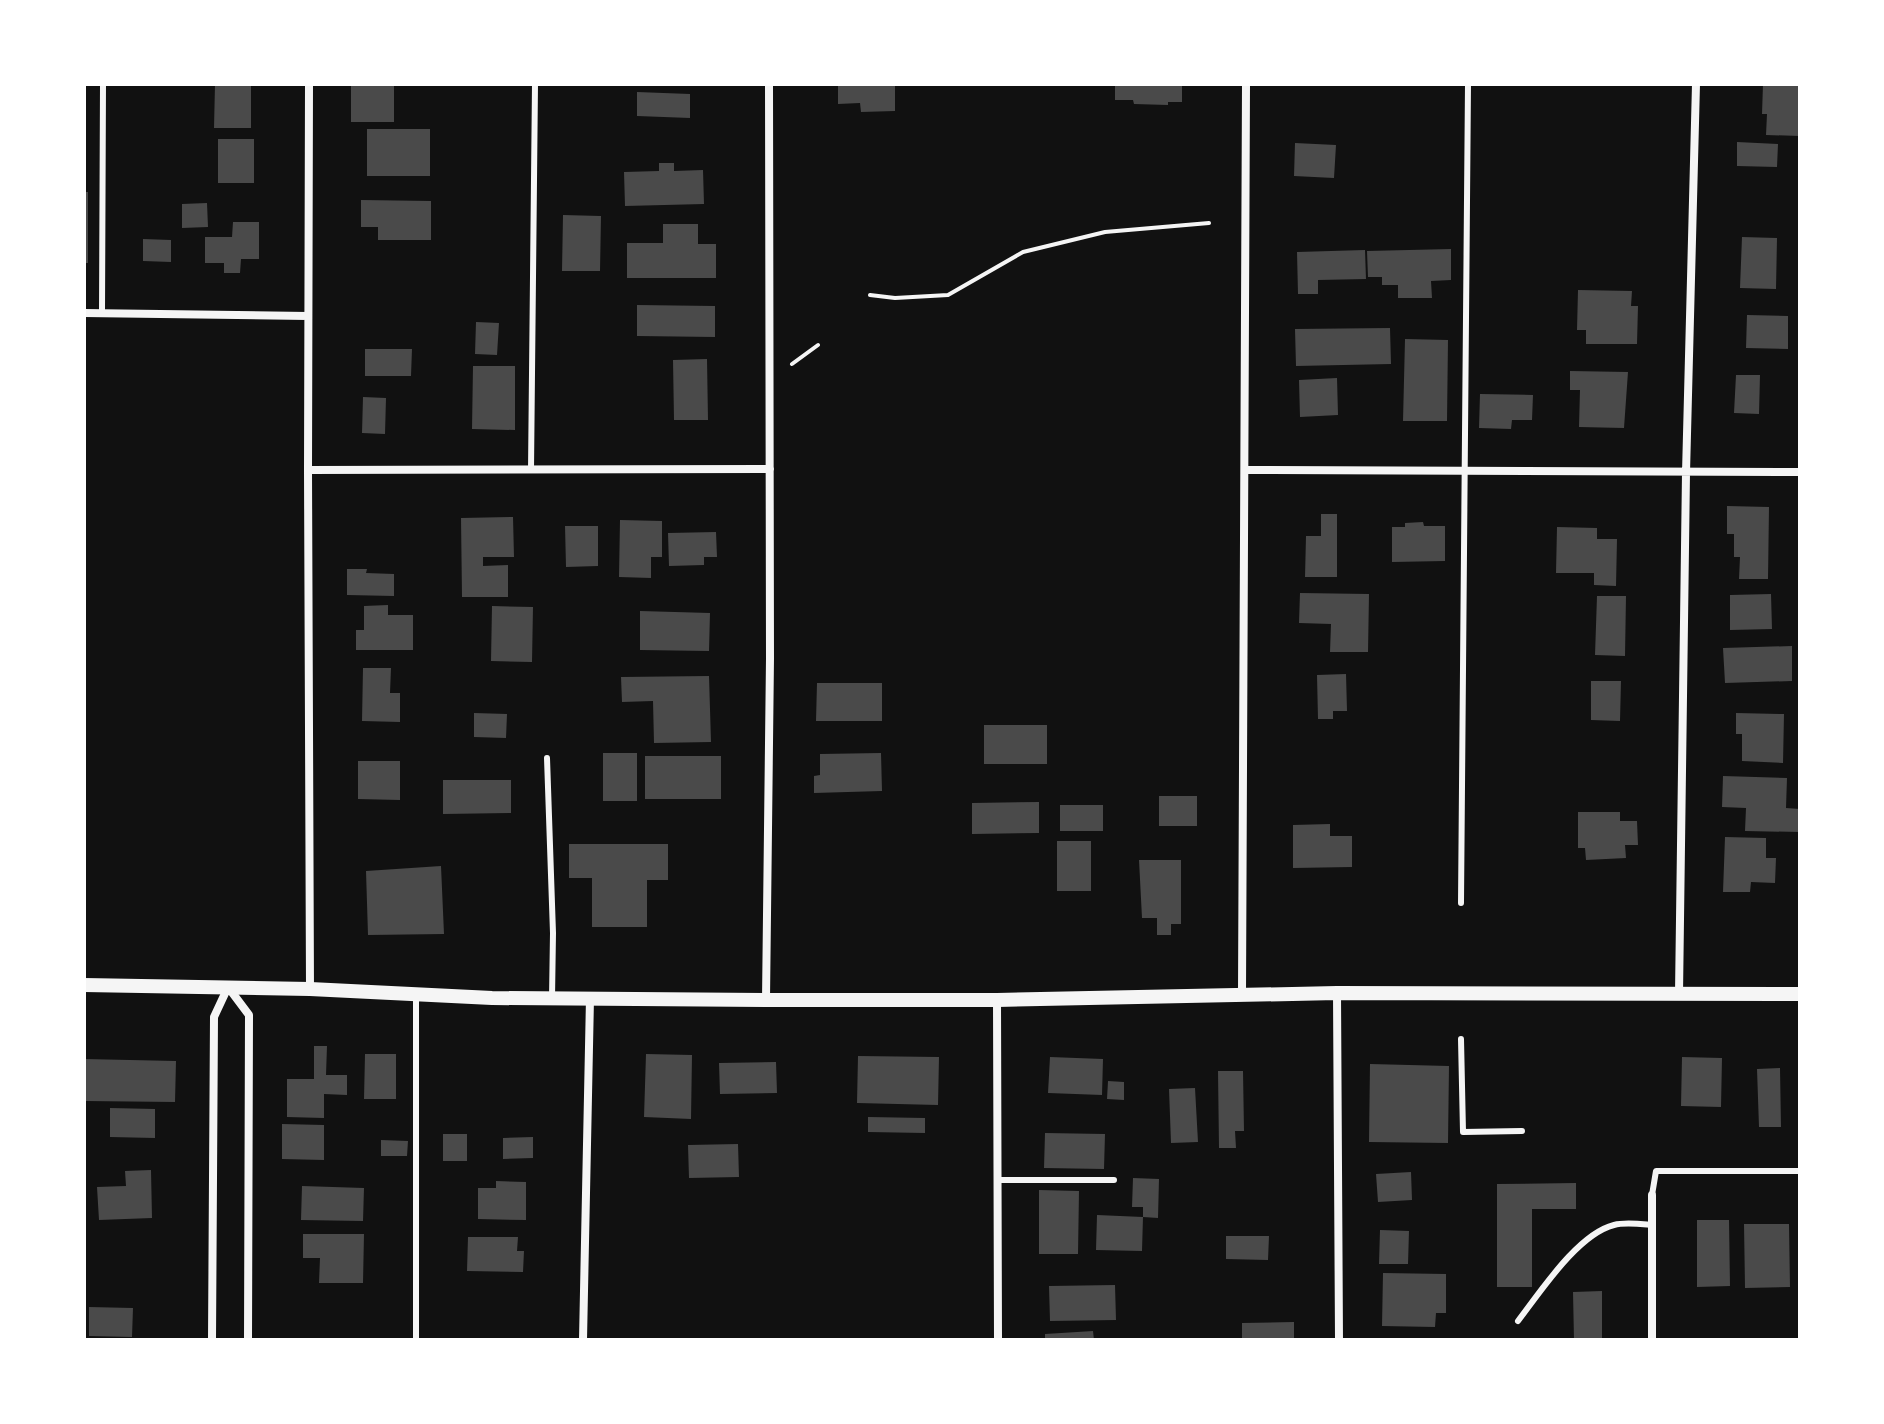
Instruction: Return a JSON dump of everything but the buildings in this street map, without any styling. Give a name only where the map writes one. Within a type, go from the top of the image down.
[{"type":"street","points":[[309,84],[310,989]]},
{"type":"street","points":[[766,1000],[769,84]]},
{"type":"street","points":[[1242,994],[1246,84]]},
{"type":"street","points":[[1679,995],[1686,473],[1696,84]]},
{"type":"street","points":[[84,313],[308,316]]},
{"type":"street","points":[[308,470],[770,469]]},
{"type":"street","points":[[1246,470],[1800,472]]},
{"type":"street","points":[[84,985],[552,998],[766,1000],[997,1000],[1337,993],[1800,994]]},
{"type":"street","points":[[212,1340],[214,1017],[228,987]]},
{"type":"street","points":[[228,987],[249,1015],[248,1340]]},
{"type":"street","points":[[1337,993],[1339,1340]]},
{"type":"street","points":[[583,1340],[590,998]]},
{"type":"street","points":[[997,1000],[998,1340]]},
{"type":"street","points":[[1652,1195],[1652,1340]]},
{"type":"lane","points":[[102,313],[103,84]]},
{"type":"lane","points":[[531,470],[535,84]]},
{"type":"lane","points":[[1461,903],[1468,84]]},
{"type":"lane","points":[[547,758],[552,998]]},
{"type":"lane","points":[[416,995],[416,1340]]},
{"type":"lane","points":[[1461,1039],[1463,1132],[1522,1131]]},
{"type":"lane","points":[[1652,1195],[1656,1171],[1800,1171]]},
{"type":"lane","points":[[998,1180],[1114,1180]]},
{"type":"lane","points":[[1518,1321],[1547,1283],[1593,1233],[1617,1224],[1652,1225]]},
{"type":"path","points":[[870,295],[895,298],[948,295],[1023,252],[1105,232],[1209,223]]},
{"type":"path","points":[[792,364],[818,345]]}]
